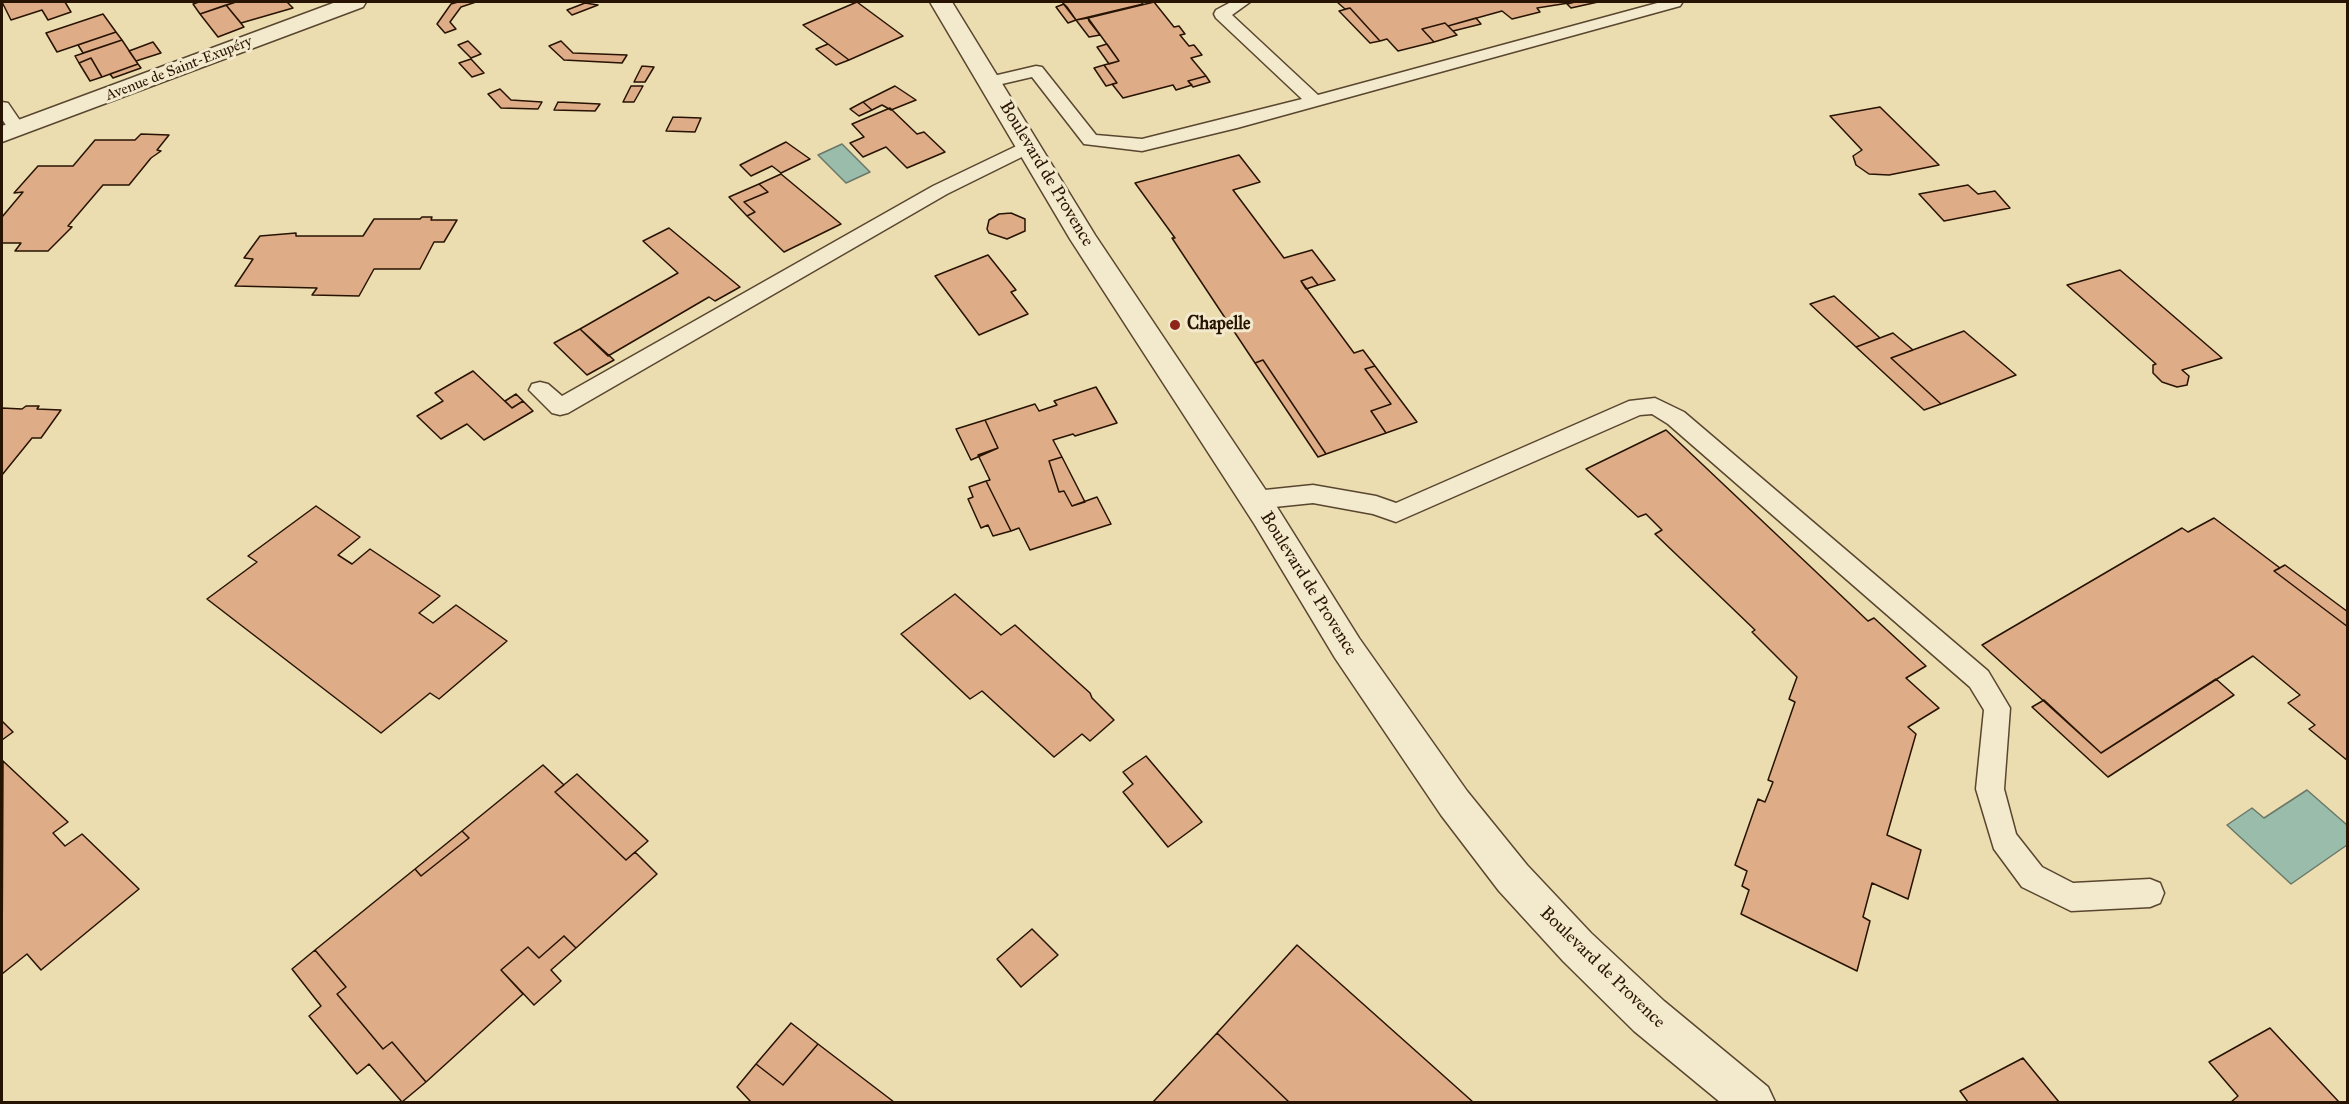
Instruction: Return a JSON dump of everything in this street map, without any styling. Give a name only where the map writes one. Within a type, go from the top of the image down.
[{"type":"street","name":"Avenue de Saint-Exupéry","points":[[9,132],[355,2]]},
{"type":"street","name":"Boulevard de Provence","points":[[941,2],[1084,239],[1255,500],[1354,657],[1454,804],[1513,878],[1577,947],[1649,1016],[1753,1102]]},
{"type":"lane","points":[[1242,2],[1222,14],[1314,101]]},
{"type":"lane","points":[[989,81],[1036,71],[1090,140],[1142,145],[1314,101],[1674,3]]},
{"type":"lane","points":[[2,107],[9,132]]},
{"type":"lane","points":[[540,390],[560,407],[940,190],[1029,146]]},
{"type":"lane","points":[[1255,500],[1313,494],[1376,506],[1396,513],[1637,407],[1655,406],[1676,418],[1979,679],[1997,708],[1990,789],[2004,840],[2032,877],[2072,897],[2150,893]]},
{"type":"shaded area","points":[[842,144],[870,172],[846,183],[818,155]]},
{"type":"shaded area","points":[[2307,790],[2347,825],[2347,845],[2291,884],[2227,825],[2252,808],[2264,818]]},
{"type":"building","points":[[2,2],[65,2],[71,12],[48,20],[42,10],[11,20]]},
{"type":"building","points":[[236,2],[200,14],[193,4]]},
{"type":"building","points":[[236,2],[287,2],[293,8],[241,23],[226,5]]},
{"type":"building","points":[[476,2],[461,7],[450,22],[456,29],[445,33],[437,24],[451,4]]},
{"type":"building","points":[[857,2],[903,36],[849,60],[803,25]]},
{"type":"building","points":[[1062,2],[1141,2],[1143,4],[1076,20]]},
{"type":"building","points":[[1154,2],[1174,27],[1179,26],[1185,34],[1180,35],[1189,46],[1194,45],[1202,55],[1191,58],[1206,76],[1188,81],[1192,85],[1176,90],[1173,85],[1123,98],[1112,84],[1117,83],[1104,65],[1119,61],[1088,18]]},
{"type":"building","points":[[1337,2],[1575,2],[1537,8],[1540,12],[1512,19],[1502,11],[1448,26],[1445,23],[1422,29],[1434,42],[1398,51],[1387,39],[1380,41],[1350,8],[1345,9]]},
{"type":"building","points":[[1598,2],[1571,8],[1567,4]]},
{"type":"building","points":[[585,3],[598,5],[572,15],[567,10]]},
{"type":"building","points":[[1064,4],[1076,20],[1068,23],[1056,7]]},
{"type":"building","points":[[226,5],[244,27],[218,37],[200,14]]},
{"type":"building","points":[[1350,8],[1380,41],[1370,43],[1339,11]]},
{"type":"building","points":[[103,14],[116,32],[57,52],[46,33]]},
{"type":"building","points":[[1088,18],[1100,35],[1089,37],[1076,20]]},
{"type":"building","points":[[1476,18],[1481,24],[1453,31],[1448,26]]},
{"type":"building","points":[[1445,23],[1457,35],[1434,42],[1422,29]]},
{"type":"building","points":[[116,32],[122,40],[83,53],[78,45]]},
{"type":"building","points":[[122,40],[138,64],[102,77],[91,58],[79,63],[75,56]]},
{"type":"building","points":[[468,41],[481,54],[471,58],[458,45]]},
{"type":"building","points":[[561,41],[573,53],[627,55],[622,63],[564,60],[549,46]]},
{"type":"building","points":[[153,42],[161,53],[136,61],[129,51]]},
{"type":"building","points":[[828,44],[849,60],[836,65],[816,49]]},
{"type":"building","points":[[1107,44],[1119,61],[1109,64],[1097,47]]},
{"type":"building","points":[[91,58],[102,77],[90,81],[79,63]]},
{"type":"building","points":[[471,59],[484,73],[472,77],[459,63]]},
{"type":"building","points":[[138,64],[141,68],[113,78],[110,74]]},
{"type":"building","points":[[1104,65],[1117,83],[1106,86],[1094,68]]},
{"type":"building","points":[[642,66],[654,67],[645,82],[634,82]]},
{"type":"building","points":[[1206,76],[1210,82],[1193,87],[1188,81]]},
{"type":"building","points":[[631,86],[643,86],[634,102],[623,102]]},
{"type":"building","points":[[895,86],[916,100],[891,110],[882,105],[872,110],[863,102]]},
{"type":"building","points":[[500,89],[511,100],[542,102],[538,109],[501,108],[488,94]]},
{"type":"building","points":[[558,102],[600,104],[595,111],[554,110]]},
{"type":"building","points":[[863,102],[872,110],[859,116],[850,109]]},
{"type":"building","points":[[1880,107],[1939,165],[1889,175],[1869,174],[1856,165],[1853,156],[1862,150],[1830,116]]},
{"type":"building","points":[[890,108],[917,134],[924,132],[945,152],[907,168],[886,147],[863,157],[850,143],[864,137],[852,124]]},
{"type":"building","points":[[673,117],[701,118],[695,132],[666,131]]},
{"type":"building","points":[[141,134],[169,135],[157,150],[161,151],[151,158],[129,185],[103,185],[68,226],[72,227],[48,251],[15,251],[21,243],[2,243],[2,217],[23,192],[14,193],[38,166],[73,166],[95,140],[135,140]]},
{"type":"building","points":[[786,142],[810,159],[781,173],[772,166],[751,176],[740,165]]},
{"type":"building","points":[[1239,155],[1260,182],[1233,190],[1284,258],[1312,250],[1335,280],[1318,285],[1312,277],[1301,281],[1354,353],[1363,350],[1375,366],[1365,369],[1391,404],[1371,411],[1386,433],[1326,454],[1263,360],[1255,363],[1172,238],[1175,238],[1135,183]]},
{"type":"building","points":[[781,174],[841,224],[784,252],[747,216],[755,212],[744,202],[768,192],[759,184]]},
{"type":"building","points":[[759,184],[768,192],[744,202],[755,212],[747,216],[729,197]]},
{"type":"building","points":[[1968,185],[1978,194],[1995,191],[2010,208],[1944,221],[1919,194]]},
{"type":"building","points":[[1011,213],[1025,219],[1025,231],[1007,239],[989,233],[987,229],[989,220],[999,214]]},
{"type":"building","points":[[432,217],[431,220],[457,220],[444,242],[434,242],[420,269],[374,269],[359,296],[312,295],[317,288],[235,286],[253,259],[244,258],[260,236],[296,233],[296,236],[363,236],[374,219],[420,219]]},
{"type":"building","points":[[669,228],[740,287],[715,301],[709,297],[608,356],[580,329],[678,273],[643,241]]},
{"type":"building","points":[[988,255],[1016,290],[1011,292],[1028,314],[979,335],[935,276]]},
{"type":"building","points":[[2120,270],[2222,358],[2182,370],[2189,376],[2187,385],[2177,387],[2162,382],[2153,373],[2153,365],[2156,364],[2067,285]]},
{"type":"building","points":[[1312,277],[1318,285],[1306,289],[1301,281]]},
{"type":"building","points":[[1834,296],[1880,338],[1856,347],[1810,304]]},
{"type":"building","points":[[580,329],[614,360],[587,375],[554,343]]},
{"type":"building","points":[[1964,331],[2016,375],[1941,404],[1891,358]]},
{"type":"building","points":[[1893,333],[1913,350],[1891,358],[1941,404],[1924,410],[1856,347]]},
{"type":"building","points":[[1263,360],[1326,454],[1318,457],[1255,363]]},
{"type":"building","points":[[1375,366],[1417,422],[1386,433],[1371,411],[1391,404],[1365,369]]},
{"type":"building","points":[[473,371],[512,408],[523,401],[533,411],[484,440],[467,424],[441,439],[417,416],[443,401],[435,393]]},
{"type":"building","points":[[1096,387],[1117,423],[1053,440],[1062,457],[1049,461],[1059,492],[1064,491],[1072,506],[1097,497],[1111,524],[1030,550],[1019,528],[1011,531],[986,481],[990,480],[978,455],[998,448],[985,420],[1035,404],[1039,411],[1057,405],[1054,401]]},
{"type":"building","points":[[516,394],[523,401],[512,408],[505,401]]},
{"type":"building","points":[[26,406],[61,410],[41,438],[32,438],[2,475],[2,408],[22,409]]},
{"type":"building","points":[[985,420],[998,448],[971,460],[956,429]]},
{"type":"building","points":[[1666,430],[1868,621],[1874,618],[1926,666],[1906,678],[1939,708],[1908,727],[1916,734],[1887,835],[1921,850],[1908,899],[1872,883],[1863,917],[1870,921],[1857,971],[1741,914],[1749,890],[1742,886],[1747,871],[1735,865],[1758,799],[1765,802],[1773,782],[1768,780],[1795,702],[1789,699],[1797,677],[1752,632],[1755,630],[1655,534],[1662,530],[1646,514],[1638,517],[1586,469]]},
{"type":"building","points":[[1062,457],[1085,502],[1072,506],[1064,491],[1059,492],[1049,461]]},
{"type":"building","points":[[986,481],[1011,531],[993,536],[988,525],[981,528],[968,499],[973,497],[969,487]]},
{"type":"building","points":[[316,506],[360,537],[338,555],[352,564],[370,549],[440,596],[419,613],[433,623],[456,605],[507,641],[439,699],[430,693],[381,733],[207,599],[257,562],[248,556]]},
{"type":"building","points":[[2214,518],[2280,568],[2274,571],[2348,627],[2348,761],[2309,729],[2315,725],[2288,703],[2300,695],[2253,656],[2101,753],[1982,645],[2182,528],[2188,532]]},
{"type":"building","points":[[2285,565],[2348,612],[2348,627],[2274,571]]},
{"type":"building","points":[[955,594],[1001,635],[1015,625],[1090,693],[1092,698],[1114,720],[1090,741],[1082,734],[1054,757],[982,691],[970,699],[901,634]]},
{"type":"building","points":[[2216,679],[2234,695],[2108,777],[2032,707],[2044,700],[2101,753]]},
{"type":"building","points":[[2,721],[13,732],[2,740]]},
{"type":"building","points":[[1146,756],[1202,822],[1168,847],[1123,792],[1133,784],[1123,772]]},
{"type":"building","points":[[3,761],[68,822],[53,833],[65,846],[82,834],[139,889],[41,970],[27,954],[2,974]]},
{"type":"building","points":[[543,765],[564,785],[555,792],[626,860],[635,852],[657,874],[576,948],[564,936],[539,958],[528,947],[501,970],[523,994],[426,1082],[392,1042],[383,1049],[337,994],[346,987],[315,950],[415,869],[421,876],[469,838],[462,831]]},
{"type":"building","points":[[577,774],[648,841],[626,860],[555,792]]},
{"type":"building","points":[[462,831],[469,838],[421,876],[415,869]]},
{"type":"building","points":[[1032,929],[1058,955],[1021,987],[997,959]]},
{"type":"building","points":[[564,936],[576,948],[551,970],[561,981],[534,1005],[501,970],[528,947],[539,958]]},
{"type":"building","points":[[1297,945],[1473,1102],[1289,1102],[1217,1033]]},
{"type":"building","points":[[315,950],[346,987],[337,994],[383,1049],[392,1042],[426,1082],[402,1102],[369,1064],[357,1074],[309,1016],[321,1006],[292,969]]},
{"type":"building","points":[[791,1023],[818,1044],[783,1085],[756,1064]]},
{"type":"building","points":[[2270,1028],[2339,1102],[2231,1102],[2238,1096],[2209,1062]]},
{"type":"building","points":[[1217,1033],[1289,1102],[1153,1102]]},
{"type":"building","points":[[818,1044],[894,1102],[751,1102],[737,1087],[756,1064],[783,1085]]},
{"type":"building","points":[[2023,1058],[2059,1102],[1968,1102],[1960,1091]]},
{"type":"place","name":"Chapelle","points":[[1175,325]]}]
